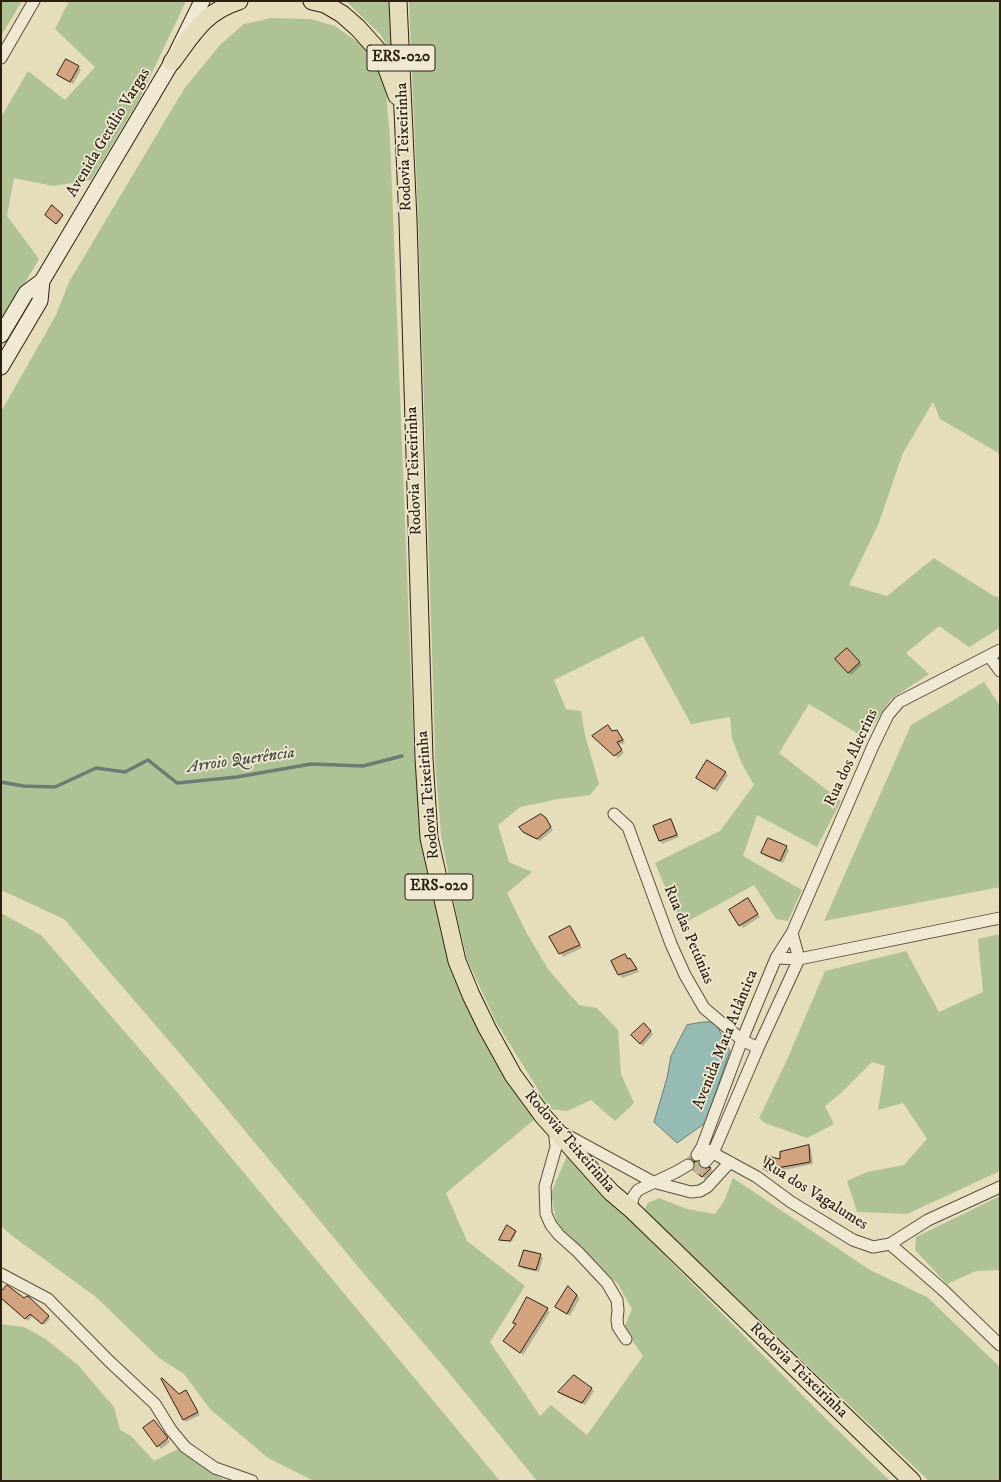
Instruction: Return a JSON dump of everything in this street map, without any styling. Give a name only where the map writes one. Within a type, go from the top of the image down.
[{"type":"main road","name":"Avenida Getúlio Vargas","points":[[1,336],[26,293],[42,281],[172,62],[202,1]]},
{"type":"main road","points":[[312,1],[325,4],[342,14],[358,28],[382,55],[392,79],[404,116]]},
{"type":"main road","name":"Rodovia Teixeirinha","points":[[398,1],[404,116],[423,750],[429,838],[457,961],[487,1028],[513,1075],[543,1116],[611,1192],[631,1209],[912,1481]]},
{"type":"main road","points":[[172,62],[198,27],[210,15],[231,2]]},
{"type":"main road","name":"Avenida Getúlio Vargas","points":[[1,367],[40,301],[42,281]]},
{"type":"street","points":[[1,58],[34,1]]},
{"type":"street","name":"Rua dos Alecrins","points":[[776,958],[792,933],[873,746],[888,715],[899,702],[1000,650]]},
{"type":"street","points":[[989,656],[1000,672]]},
{"type":"street","name":"Rua das Petúnias","points":[[614,814],[628,827],[671,944],[685,975],[704,1008],[742,1040],[758,1048]]},
{"type":"street","name":"Avenida Mata Atlântica","points":[[701,1154],[742,1040],[776,958],[799,959],[1000,918]]},
{"type":"street","points":[[792,933],[799,959]]},
{"type":"street","name":"Avenida Mata Atlântica","points":[[713,1153],[758,1048],[799,959]]},
{"type":"street","points":[[554,1128],[653,1182],[691,1192],[700,1191],[707,1187],[730,1162]]},
{"type":"street","points":[[554,1128],[556,1147],[545,1186],[546,1214],[551,1226],[607,1283],[617,1300],[618,1327],[626,1339]]},
{"type":"street","name":"Rua dos Vagalumes","points":[[701,1154],[713,1153],[730,1162],[756,1177],[791,1202],[853,1240],[873,1247],[890,1244],[928,1220],[1000,1187]]},
{"type":"street","points":[[631,1209],[633,1197],[638,1190],[676,1172],[691,1168]]},
{"type":"street","points":[[890,1244],[943,1290],[1000,1344]]},
{"type":"street","points":[[1,1274],[48,1299],[109,1361],[155,1404],[171,1430],[185,1447],[215,1468],[252,1481]]},
{"type":"green space","points":[[1,1],[22,1],[1,36]]},
{"type":"green space","points":[[69,1],[186,1],[140,98],[91,180],[53,186],[14,178],[7,216],[39,259],[1,324],[1,117],[28,71],[65,100],[95,67],[55,29]]},
{"type":"green space","points":[[346,1],[391,1],[393,55],[380,34]]},
{"type":"green space","points":[[409,1],[1000,1],[1000,456],[997,452],[940,419],[933,402],[903,453],[878,525],[849,585],[887,596],[934,558],[992,595],[1000,598],[1000,628],[969,647],[939,626],[906,653],[929,674],[891,699],[865,738],[809,704],[779,753],[841,801],[817,847],[757,815],[743,856],[802,890],[788,921],[776,919],[754,885],[681,925],[655,863],[720,831],[754,785],[742,764],[732,738],[730,717],[691,724],[643,636],[554,680],[566,709],[581,711],[585,735],[599,784],[590,795],[559,799],[520,807],[498,825],[509,862],[532,872],[507,893],[526,932],[548,969],[579,1005],[597,1008],[618,1030],[621,1074],[634,1103],[615,1121],[591,1100],[567,1111],[550,1109],[496,1022],[467,959],[456,913],[441,835],[435,761],[418,215]]},
{"type":"green space","points":[[271,18],[310,19],[335,26],[359,43],[376,60],[385,81],[390,138],[414,753],[422,836],[437,916],[448,961],[480,1034],[535,1119],[446,1193],[467,1241],[525,1286],[490,1342],[540,1416],[551,1405],[587,1435],[643,1356],[624,1328],[632,1309],[618,1284],[557,1224],[551,1193],[567,1156],[813,1406],[890,1481],[537,1481],[445,1368],[370,1281],[201,1078],[64,919],[1,890],[1,412],[56,315],[69,282],[184,89],[220,45],[244,24]]},
{"type":"green space","points":[[984,682],[1000,706],[1000,887],[824,921],[911,725]]},
{"type":"green space","points":[[1,913],[41,935],[176,1091],[500,1481],[314,1481],[268,1458],[210,1409],[184,1374],[159,1358],[96,1297],[11,1235],[1,1226]]},
{"type":"green space","points":[[1000,934],[1000,1171],[907,1214],[857,1212],[847,1181],[867,1172],[904,1165],[927,1139],[903,1103],[878,1110],[885,1066],[872,1062],[842,1092],[825,1106],[834,1124],[807,1138],[765,1123],[759,1118],[786,1062],[825,971],[906,951],[939,1012],[983,992],[978,939]]},
{"type":"green space","points":[[733,1178],[870,1270],[927,1297],[1000,1367],[1000,1481],[929,1481],[644,1210],[648,1203],[659,1198],[687,1209],[715,1214],[724,1201]]},
{"type":"green space","points":[[1000,1196],[1000,1270],[976,1271],[947,1284],[915,1250],[916,1237]]},
{"type":"green space","points":[[1,1324],[24,1327],[44,1338],[78,1365],[114,1407],[120,1430],[131,1436],[154,1461],[178,1449],[225,1481],[1,1481]]},
{"type":"water","points":[[715,1022],[730,1051],[705,1123],[677,1143],[654,1122],[667,1078],[671,1056],[687,1025]]},
{"type":"building","points":[[66,59],[79,66],[70,82],[57,75]]},
{"type":"building","points":[[52,205],[63,215],[56,224],[45,215]]},
{"type":"building","points":[[847,648],[860,662],[848,673],[835,659]]},
{"type":"building","points":[[608,725],[612,731],[617,730],[623,740],[617,742],[622,750],[614,756],[592,736]]},
{"type":"building","points":[[707,760],[726,772],[714,789],[696,778]]},
{"type":"building","points":[[541,814],[546,818],[551,827],[537,839],[523,832],[519,827]]},
{"type":"building","points":[[671,819],[677,835],[659,841],[653,826]]},
{"type":"building","points":[[768,838],[787,846],[780,861],[761,853]]},
{"type":"building","points":[[748,898],[758,914],[739,926],[729,910]]},
{"type":"building","points":[[570,926],[580,945],[559,954],[549,937]]},
{"type":"building","points":[[625,954],[628,959],[630,958],[637,969],[618,975],[611,961]]},
{"type":"building","points":[[644,1023],[651,1031],[640,1044],[631,1035]]},
{"type":"building","points":[[809,1145],[810,1162],[777,1168],[776,1172],[763,1169],[766,1156],[780,1159],[780,1152]]},
{"type":"building","points":[[694,1161],[698,1162],[700,1167],[703,1169],[711,1168],[702,1177],[693,1170],[695,1165]]},
{"type":"building","points":[[507,1225],[516,1231],[510,1241],[499,1240]]},
{"type":"building","points":[[524,1250],[541,1254],[536,1270],[519,1266]]},
{"type":"building","points":[[7,1285],[24,1298],[28,1296],[49,1316],[42,1324],[30,1314],[25,1319],[1,1298],[1,1292]]},
{"type":"building","points":[[568,1286],[577,1295],[567,1314],[555,1307]]},
{"type":"building","points":[[527,1297],[548,1308],[520,1353],[503,1341],[516,1324],[513,1323]]},
{"type":"building","points":[[574,1375],[592,1388],[582,1403],[558,1392]]},
{"type":"building","points":[[162,1378],[179,1394],[186,1390],[198,1412],[183,1420],[161,1379]]},
{"type":"building","points":[[154,1420],[168,1438],[157,1447],[143,1428]]},
{"type":"waterway","name":"Arroio Querência","points":[[1,782],[23,786],[55,787],[96,768],[125,772],[148,760],[177,783],[237,777],[311,764],[363,766],[402,756]]},
{"type":"tunnel","points":[[694,1171],[705,1162]]}]
